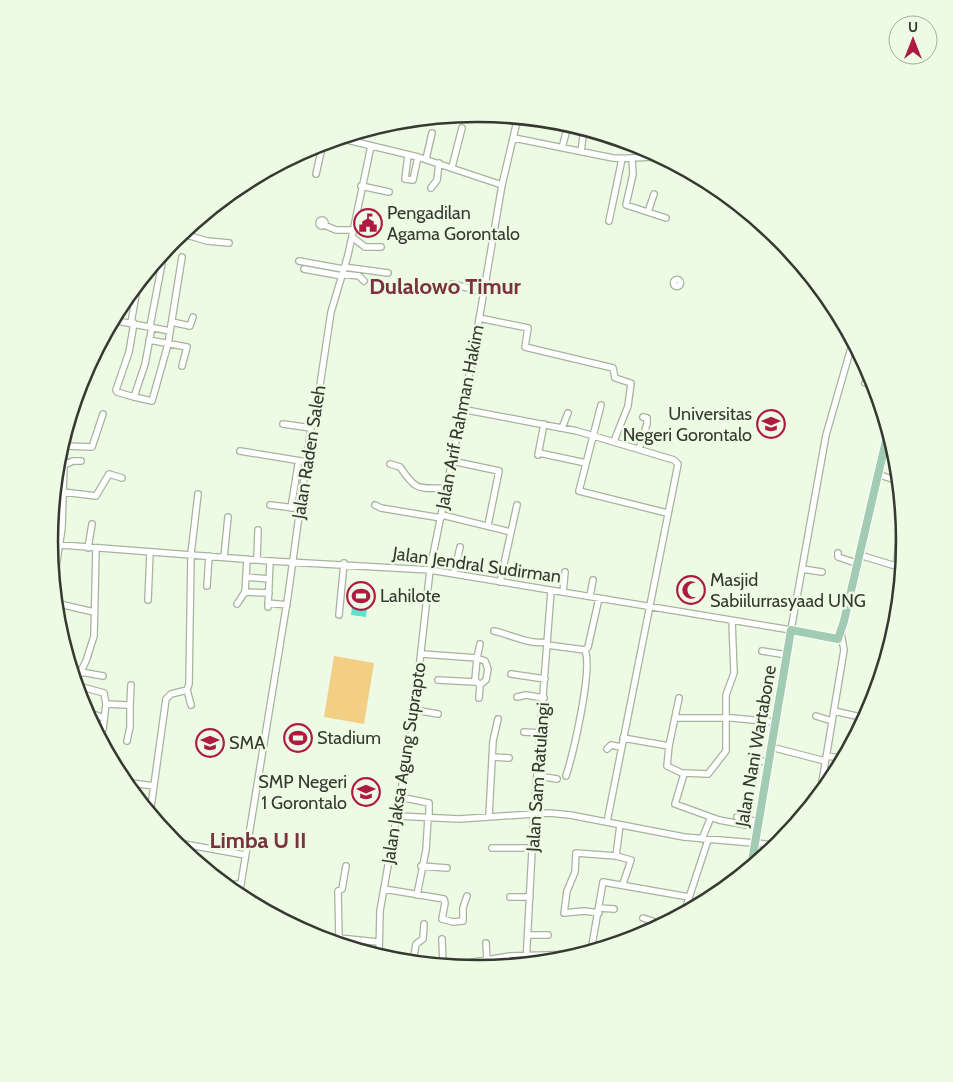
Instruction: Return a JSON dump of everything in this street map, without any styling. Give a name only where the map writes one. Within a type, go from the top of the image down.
[{"type":"main road","points":[[841,636],[849,622],[885,448]]},
{"type":"main road","points":[[841,636],[856,563],[862,553],[887,459]]},
{"type":"main road","name":"Jalan Jendral Sudirman","points":[[791,630],[841,636]]},
{"type":"main road","name":"Jalan Nani Wartabone","points":[[752,857],[791,630]]},
{"type":"street","name":"Jalan Arif Rahman Hakim","points":[[430,570],[484,292],[502,184],[516,124]]},
{"type":"street","points":[[452,167],[462,128]]},
{"type":"street","points":[[426,159],[432,133]]},
{"type":"street","points":[[562,148],[566,133]]},
{"type":"street","points":[[581,152],[583,136]]},
{"type":"street","points":[[514,138],[622,159],[643,157]]},
{"type":"street","points":[[352,141],[426,159],[502,184]]},
{"type":"street","name":"Jalan Raden Saleh","points":[[240,884],[287,605],[311,428],[320,385],[331,312],[352,237],[361,186],[371,146]]},
{"type":"street","points":[[316,174],[320,152]]},
{"type":"street","points":[[408,154],[405,179],[413,180],[418,157]]},
{"type":"street","points":[[632,158],[633,174],[626,205],[666,218]]},
{"type":"street","points":[[609,221],[622,159]]},
{"type":"street","points":[[431,188],[437,180],[439,163]]},
{"type":"street","points":[[361,186],[389,192]]},
{"type":"street","points":[[648,212],[654,194]]},
{"type":"street","points":[[324,225],[336,230],[353,230]]},
{"type":"street","points":[[189,236],[207,241],[229,242]]},
{"type":"street","points":[[352,237],[365,246],[381,247]]},
{"type":"street","points":[[136,297],[128,352],[116,390],[117,392],[152,401],[168,344],[182,257]]},
{"type":"street","points":[[299,262],[359,276],[364,281]]},
{"type":"street","points":[[134,397],[145,364],[162,264]]},
{"type":"street","points":[[304,269],[388,273]]},
{"type":"street","points":[[452,284],[484,292]]},
{"type":"street","points":[[172,322],[190,326],[193,317]]},
{"type":"street","points":[[479,318],[528,328],[525,347],[613,368],[615,378],[631,383],[628,406],[614,441]]},
{"type":"street","points":[[120,321],[170,331]]},
{"type":"street","points":[[149,340],[187,348],[182,366]]},
{"type":"street","points":[[791,630],[826,435],[849,351]]},
{"type":"street","points":[[601,405],[579,490],[667,513]]},
{"type":"street","points":[[462,409],[562,428],[614,441],[677,462],[678,468],[648,607],[607,822]]},
{"type":"street","points":[[562,428],[568,412]]},
{"type":"street","points":[[69,446],[92,447],[104,414]]},
{"type":"street","points":[[639,449],[648,421],[643,417]]},
{"type":"street","points":[[283,424],[311,428]]},
{"type":"street","points":[[544,424],[539,454],[586,463]]},
{"type":"street","points":[[240,451],[307,462]]},
{"type":"street","points":[[65,466],[73,461],[81,461]]},
{"type":"street","points":[[452,461],[499,471],[488,525]]},
{"type":"street","points":[[390,464],[400,467],[408,480],[416,487],[447,488]]},
{"type":"street","points":[[291,508],[298,465]]},
{"type":"street","points":[[58,557],[64,471]]},
{"type":"street","points":[[63,492],[96,496],[109,474],[112,473],[122,478]]},
{"type":"street","points":[[883,476],[891,479]]},
{"type":"street","points":[[191,705],[187,690],[189,684],[191,554],[198,494]]},
{"type":"street","points":[[270,505],[299,509]]},
{"type":"street","points":[[375,505],[381,508],[442,516],[488,525],[511,532]]},
{"type":"street","points":[[500,582],[517,505]]},
{"type":"street","points":[[224,557],[228,517]]},
{"type":"street","points":[[88,548],[92,524]]},
{"type":"street","points":[[257,560],[258,530]]},
{"type":"street","name":"Jalan Jendral Sudirman","points":[[60,545],[270,561],[430,570],[791,630]]},
{"type":"street","points":[[454,574],[460,547]]},
{"type":"street","points":[[96,549],[93,640],[81,673],[103,676]]},
{"type":"street","points":[[148,600],[150,552]]},
{"type":"street","points":[[838,553],[838,557],[856,563]]},
{"type":"street","points":[[862,553],[895,566]]},
{"type":"street","points":[[207,586],[209,556]]},
{"type":"street","points":[[237,604],[245,592],[247,559]]},
{"type":"street","points":[[270,561],[268,605],[287,605]]},
{"type":"street","points":[[339,614],[344,564]]},
{"type":"street","points":[[802,569],[822,572]]},
{"type":"street","name":"Jalan Jaksa Agung Suprapto","points":[[378,948],[384,889],[415,710],[430,570]]},
{"type":"street","points":[[563,592],[565,572]]},
{"type":"street","points":[[246,577],[269,579]]},
{"type":"street","points":[[590,596],[593,580]]},
{"type":"street","name":"Jalan Sam Ratulangi","points":[[527,955],[534,813],[551,590]]},
{"type":"street","points":[[245,592],[269,593]]},
{"type":"street","points":[[566,776],[575,744],[583,702],[585,650],[588,647],[599,598]]},
{"type":"street","points":[[63,605],[94,612]]},
{"type":"street","points":[[679,698],[669,746],[667,766],[684,773],[708,774],[726,751],[727,690],[734,673],[732,621]]},
{"type":"street","points":[[494,631],[540,644],[585,650]]},
{"type":"street","points":[[823,777],[844,650],[841,636]]},
{"type":"street","points":[[479,698],[477,658],[480,644]]},
{"type":"street","points":[[762,651],[787,655]]},
{"type":"street","points":[[422,654],[477,658],[485,661],[488,668],[486,680],[478,683],[438,680]]},
{"type":"street","points":[[511,674],[545,679]]},
{"type":"street","points":[[127,741],[130,725],[131,685]]},
{"type":"street","points":[[84,687],[104,693],[106,704],[102,727]]},
{"type":"street","points":[[151,805],[166,699],[172,694],[187,690]]},
{"type":"street","points":[[517,697],[526,695],[544,698]]},
{"type":"street","points":[[106,704],[130,705]]},
{"type":"street","points":[[415,710],[438,714]]},
{"type":"street","points":[[834,710],[857,716]]},
{"type":"street","points":[[96,715],[104,718]]},
{"type":"street","points":[[816,716],[832,721]]},
{"type":"street","points":[[676,718],[726,718],[775,722]]},
{"type":"street","points":[[490,816],[492,757],[498,719]]},
{"type":"street","points":[[524,732],[541,733]]},
{"type":"street","points":[[623,738],[669,746]]},
{"type":"street","points":[[607,749],[610,745],[621,747]]},
{"type":"street","points":[[771,747],[835,758]]},
{"type":"street","points":[[492,757],[509,758]]},
{"type":"street","points":[[754,760],[768,762]]},
{"type":"street","points":[[684,773],[674,803],[711,817],[757,825]]},
{"type":"street","points":[[538,776],[558,779]]},
{"type":"street","points":[[135,783],[154,786]]},
{"type":"street","points":[[400,797],[429,803],[426,850],[421,866],[417,895]]},
{"type":"street","points":[[397,816],[459,819],[534,813],[570,815],[705,839],[766,844]]},
{"type":"street","points":[[687,903],[711,817]]},
{"type":"street","points":[[737,817],[757,825]]},
{"type":"street","points":[[616,856],[620,825]]},
{"type":"street","points":[[188,845],[245,855]]},
{"type":"street","points":[[492,848],[533,848]]},
{"type":"street","points":[[614,909],[564,913],[568,890],[575,872],[576,853],[616,856],[620,859],[630,858],[623,884]]},
{"type":"street","points":[[340,937],[338,891],[342,889],[346,866]]},
{"type":"street","points":[[421,866],[447,868]]},
{"type":"street","points":[[592,944],[603,882],[689,897]]},
{"type":"street","points":[[384,889],[444,899],[442,920],[459,922],[463,920],[463,908],[467,896]]},
{"type":"street","points":[[510,897],[530,897]]},
{"type":"street","points":[[643,918],[653,921]]},
{"type":"street","points":[[414,955],[416,944],[423,939],[424,924]]},
{"type":"street","points":[[528,935],[548,934]]},
{"type":"street","points":[[442,940],[443,958]]},
{"type":"street","points":[[357,943],[378,942]]},
{"type":"street","points":[[486,943],[487,960]]},
{"type":"street","points":[[491,959],[539,955]]},
{"type":"shaded area","points":[[334,656],[374,663],[364,724],[324,717]]},
{"type":"water","name":"Lahilote","points":[[355,583],[370,585],[366,617],[351,615]]},
{"type":"place","name":"Pengadilan Agama Gorontalo","points":[[368,223]]},
{"type":"place","name":"Universitas Negeri Gorontalo","points":[[771,424]]},
{"type":"place","name":"Masjid Sabiilurrasyaad UNG","points":[[691,590]]},
{"type":"place","name":"Lahilote","points":[[361,596]]},
{"type":"place","name":"Stadium","points":[[298,738]]},
{"type":"place","name":"SMA","points":[[210,743]]},
{"type":"place","name":"SMP Negeri 1 Gorontalo","points":[[366,792]]},
{"type":"district","name":"Dulalowo Timur","points":[[445,286]]},
{"type":"district","name":"Limba U II","points":[[258,840]]}]
